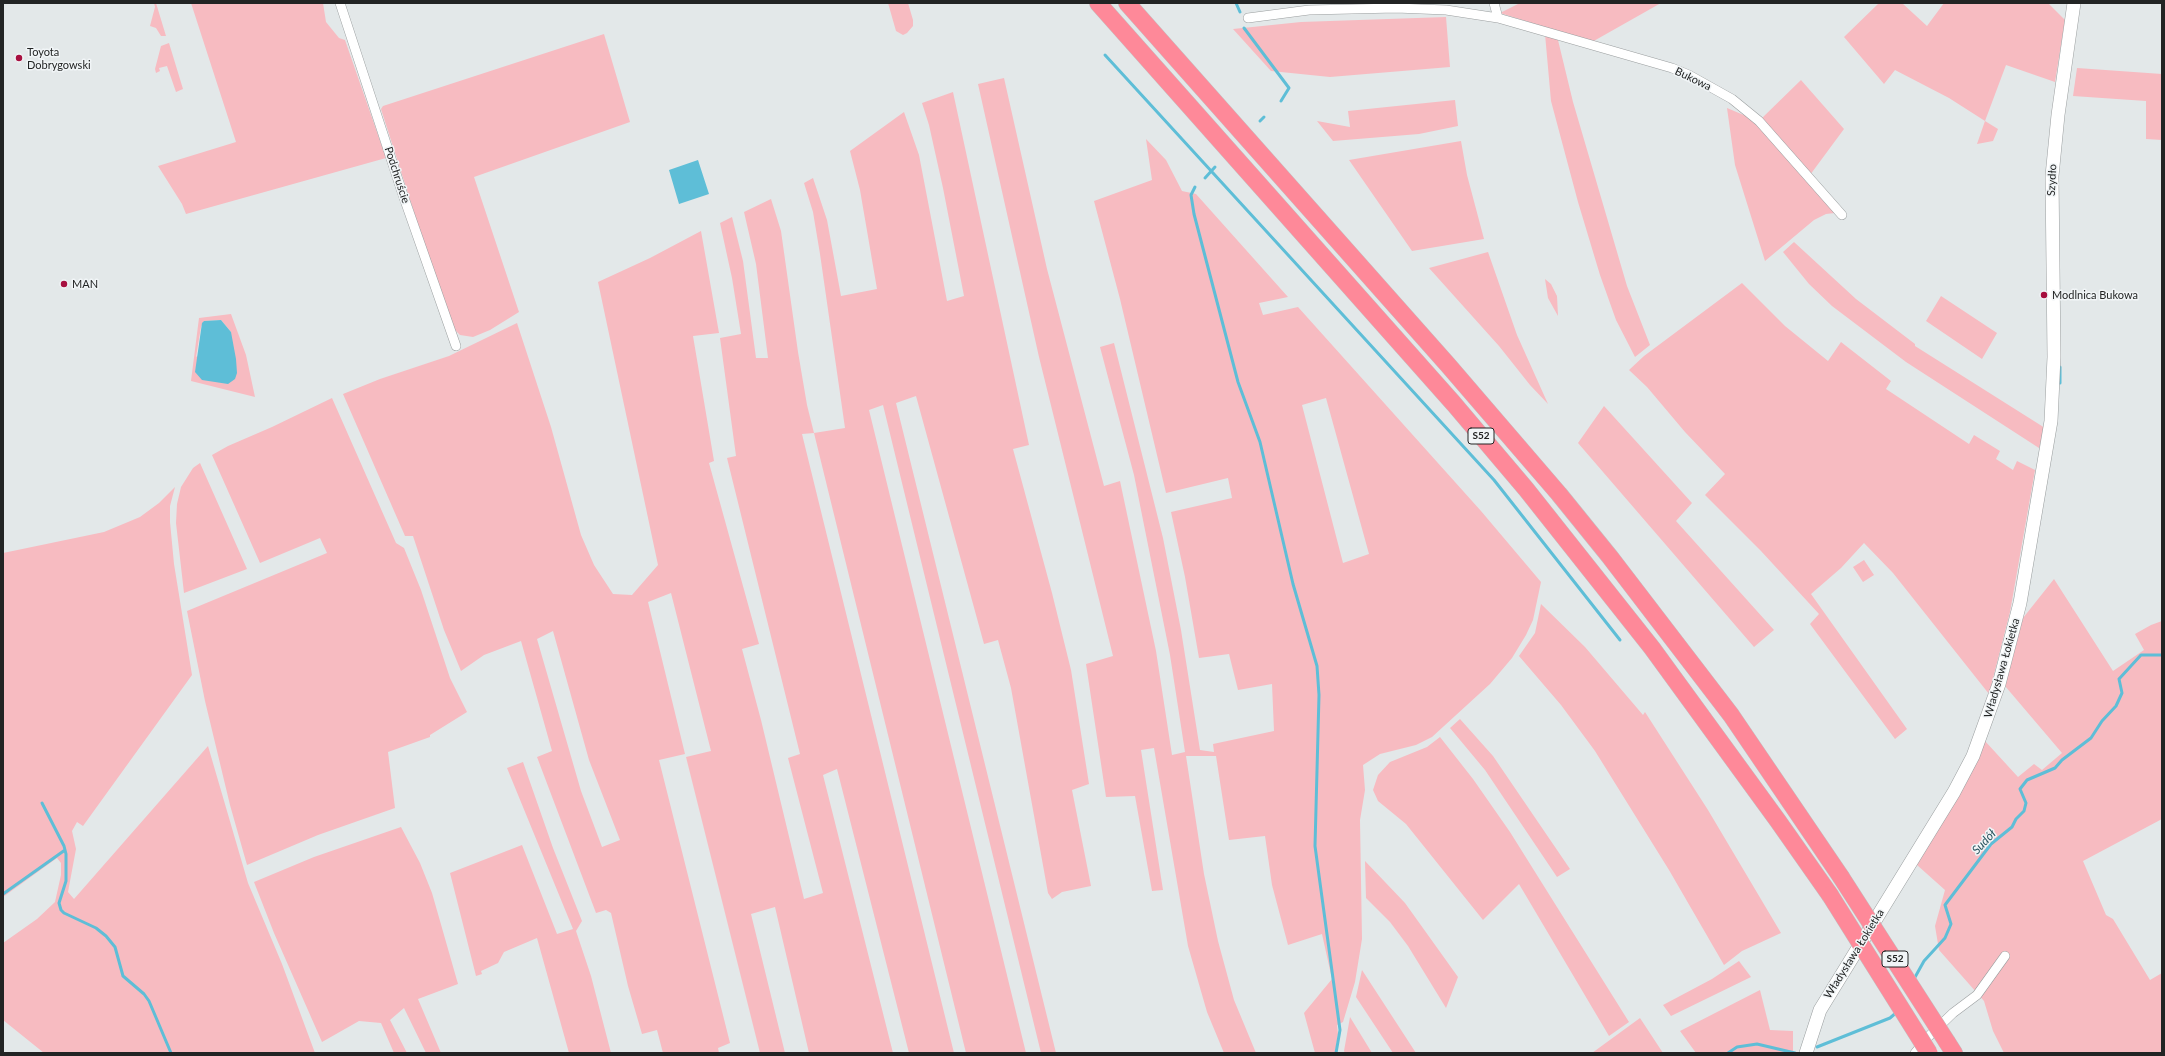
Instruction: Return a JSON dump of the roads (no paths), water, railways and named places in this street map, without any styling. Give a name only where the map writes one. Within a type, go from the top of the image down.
[{"type":"highway","name":"S52","points":[[1098,3],[1454,404],[1526,489],[1652,648],[1769,808],[1830,895],[1929,1053]]},
{"type":"highway","name":"S52","points":[[1127,3],[1448,365],[1559,494],[1610,557],[1731,715],[1841,877],[1950,1047]]},
{"type":"street","name":"Podchruście","points":[[340,3],[402,192],[456,346]]},
{"type":"street","points":[[1494,3],[1498,18]]},
{"type":"street","name":"Szydło","points":[[2053,359],[2052,176],[2058,110],[2074,3]]},
{"type":"street","name":"Bukowa","points":[[1248,18],[1309,10],[1396,8],[1446,10],[1498,18],[1672,68],[1689,74],[1732,99],[1759,121],[1842,215]]},
{"type":"street","name":"Władysława Łokietka","points":[[1806,1053],[1812,1030],[1820,1010],[1954,792],[1973,756],[1994,702],[2020,603],[2038,507],[2051,421],[2053,359]]},
{"type":"street","points":[[1915,1053],[1926,1038],[1952,1013],[1977,995],[2005,956]]},
{"type":"water","points":[[698,160],[709,194],[679,204],[669,170]]},
{"type":"water","points":[[221,320],[231,332],[236,359],[237,373],[235,379],[228,384],[202,380],[195,372],[202,323],[204,321]]},
{"type":"waterway","points":[[1236,3],[1240,12]]},
{"type":"waterway","points":[[1244,28],[1289,88],[1281,101]]},
{"type":"waterway","points":[[1105,55],[1494,480],[1620,640]]},
{"type":"waterway","points":[[1260,121],[1264,117]]},
{"type":"waterway","points":[[1205,178],[1215,167]]},
{"type":"waterway","points":[[1195,187],[1191,195],[1194,214],[1238,382],[1260,442],[1293,584],[1317,666],[1319,695],[1315,846],[1340,1030],[1336,1053]]},
{"type":"waterway","points":[[2060,367],[2060,383]]},
{"type":"waterway","name":"Sudół","points":[[1914,979],[1924,961],[1945,938],[1951,924],[1945,905],[1991,844],[2012,827],[2016,819],[2024,811],[2026,803],[2020,789],[2027,780],[2055,768],[2062,760],[2091,738],[2102,721],[2116,706],[2122,693],[2119,679],[2141,655],[2162,655]]},
{"type":"waterway","points":[[42,803],[64,846],[66,854],[66,881],[59,903],[61,910],[64,913],[96,928],[106,936],[115,947],[123,976],[144,994],[149,1001],[171,1053]]},
{"type":"waterway","points":[[3,894],[65,850]]},
{"type":"waterway","name":"Sudół","points":[[1817,1047],[1890,1018],[1897,1012]]},
{"type":"waterway","name":"Sudół","points":[[1728,1053],[1737,1047],[1757,1044],[1795,1053]]},
{"type":"place","name":"Toyota Dobrygowski","points":[[19,58]]},
{"type":"place","name":"MAN","points":[[64,284]]},
{"type":"place","name":"Modlnica Bukowa","points":[[2044,295]]}]
